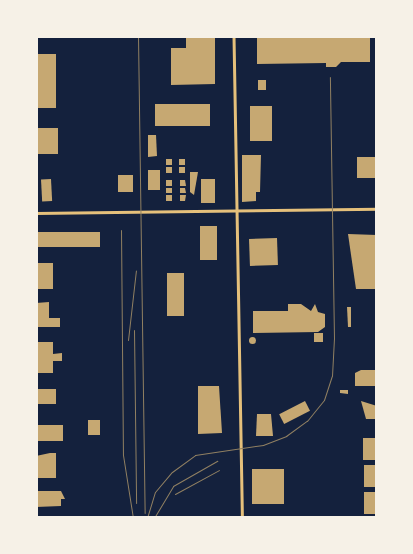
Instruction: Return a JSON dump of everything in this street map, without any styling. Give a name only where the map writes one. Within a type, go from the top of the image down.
[{"type":"street","points":[[234,36],[242,518]]},
{"type":"street","points":[[36,213],[377,210]]},
{"type":"building","points":[[186,36],[215,36],[215,84],[171,85],[171,48],[186,48]]},
{"type":"building","points":[[257,36],[370,36],[370,62],[341,62],[336,67],[326,67],[326,63],[257,64]]},
{"type":"building","points":[[36,54],[56,54],[56,108],[36,108]]},
{"type":"building","points":[[258,80],[266,80],[266,90],[258,90]]},
{"type":"building","points":[[155,104],[210,104],[210,126],[155,126]]},
{"type":"building","points":[[250,106],[272,106],[272,141],[250,141]]},
{"type":"building","points":[[36,128],[58,128],[58,154],[36,154]]},
{"type":"building","points":[[148,135],[156,135],[157,156],[148,157]]},
{"type":"building","points":[[242,155],[261,155],[260,192],[256,192],[256,201],[242,202]]},
{"type":"building","points":[[357,157],[377,157],[377,178],[357,178]]},
{"type":"building","points":[[166,159],[172,159],[172,165],[166,165]]},
{"type":"building","points":[[179,159],[185,159],[185,165],[179,165]]},
{"type":"building","points":[[166,167],[172,167],[172,173],[166,173]]},
{"type":"building","points":[[179,167],[185,167],[185,173],[179,173]]},
{"type":"building","points":[[148,170],[160,170],[160,190],[148,190]]},
{"type":"building","points":[[190,172],[198,172],[194,195],[190,192]]},
{"type":"building","points":[[118,175],[133,175],[133,192],[118,192]]},
{"type":"building","points":[[51,179],[52,201],[42,201],[41,180]]},
{"type":"building","points":[[201,179],[215,179],[215,203],[201,203]]},
{"type":"building","points":[[166,180],[172,180],[172,186],[166,186]]},
{"type":"building","points":[[180,180],[185,180],[186,186],[180,186]]},
{"type":"building","points":[[166,188],[172,188],[172,193],[166,193]]},
{"type":"building","points":[[180,188],[185,188],[186,193],[180,193]]},
{"type":"building","points":[[166,195],[172,195],[172,201],[166,201]]},
{"type":"building","points":[[180,195],[186,195],[185,201],[180,201]]},
{"type":"building","points":[[200,226],[217,226],[217,260],[200,260]]},
{"type":"building","points":[[36,232],[100,232],[100,247],[36,247]]},
{"type":"building","points":[[348,234],[377,235],[377,289],[356,289]]},
{"type":"building","points":[[277,238],[278,265],[250,266],[249,239]]},
{"type":"building","points":[[36,263],[53,263],[53,289],[36,289]]},
{"type":"building","points":[[167,273],[184,273],[184,316],[167,316]]},
{"type":"building","points":[[49,302],[49,318],[60,318],[60,327],[36,327],[36,303]]},
{"type":"building","points":[[288,304],[301,304],[311,311],[315,304],[318,312],[325,314],[325,327],[318,332],[253,333],[253,311],[288,311]]},
{"type":"building","points":[[347,307],[351,307],[351,327],[348,327]]},
{"type":"building","points":[[314,333],[323,333],[323,342],[314,342]]},
{"type":"building","points":[[252,336],[256,340],[252,344],[248,340]]},
{"type":"building","points":[[36,342],[53,342],[53,354],[62,353],[62,361],[53,361],[53,373],[36,373]]},
{"type":"building","points":[[361,370],[377,370],[377,386],[355,386],[355,373]]},
{"type":"building","points":[[198,386],[219,386],[222,433],[198,434]]},
{"type":"building","points":[[36,389],[56,389],[56,404],[36,404]]},
{"type":"building","points":[[340,390],[348,390],[348,394],[340,393]]},
{"type":"building","points":[[305,401],[310,411],[284,424],[279,414]]},
{"type":"building","points":[[361,401],[377,406],[377,419],[366,419]]},
{"type":"building","points":[[257,414],[271,414],[273,436],[256,436]]},
{"type":"building","points":[[88,420],[100,420],[100,435],[88,435]]},
{"type":"building","points":[[36,425],[63,425],[63,441],[36,441]]},
{"type":"building","points":[[363,438],[377,438],[377,460],[363,460]]},
{"type":"building","points":[[56,453],[56,478],[36,478],[36,456]]},
{"type":"building","points":[[364,465],[377,465],[377,487],[364,487]]},
{"type":"building","points":[[252,469],[284,469],[284,504],[252,504]]},
{"type":"building","points":[[36,491],[61,491],[65,499],[61,499],[61,506],[36,507]]},
{"type":"building","points":[[364,492],[377,492],[377,514],[364,514]]},
{"type":"railway","points":[[138,36],[145,513]]},
{"type":"railway","points":[[147,518],[155,492],[172,472],[195,455],[263,445],[286,436],[307,421],[324,400],[332,376],[334,339],[330,77]]},
{"type":"railway","points":[[121,230],[123,455],[133,518]]},
{"type":"railway","points":[[128,340],[136,270]]},
{"type":"railway","points":[[134,330],[136,503]]},
{"type":"railway","points":[[154,518],[173,486],[217,461]]},
{"type":"railway","points":[[175,494],[219,470]]}]
